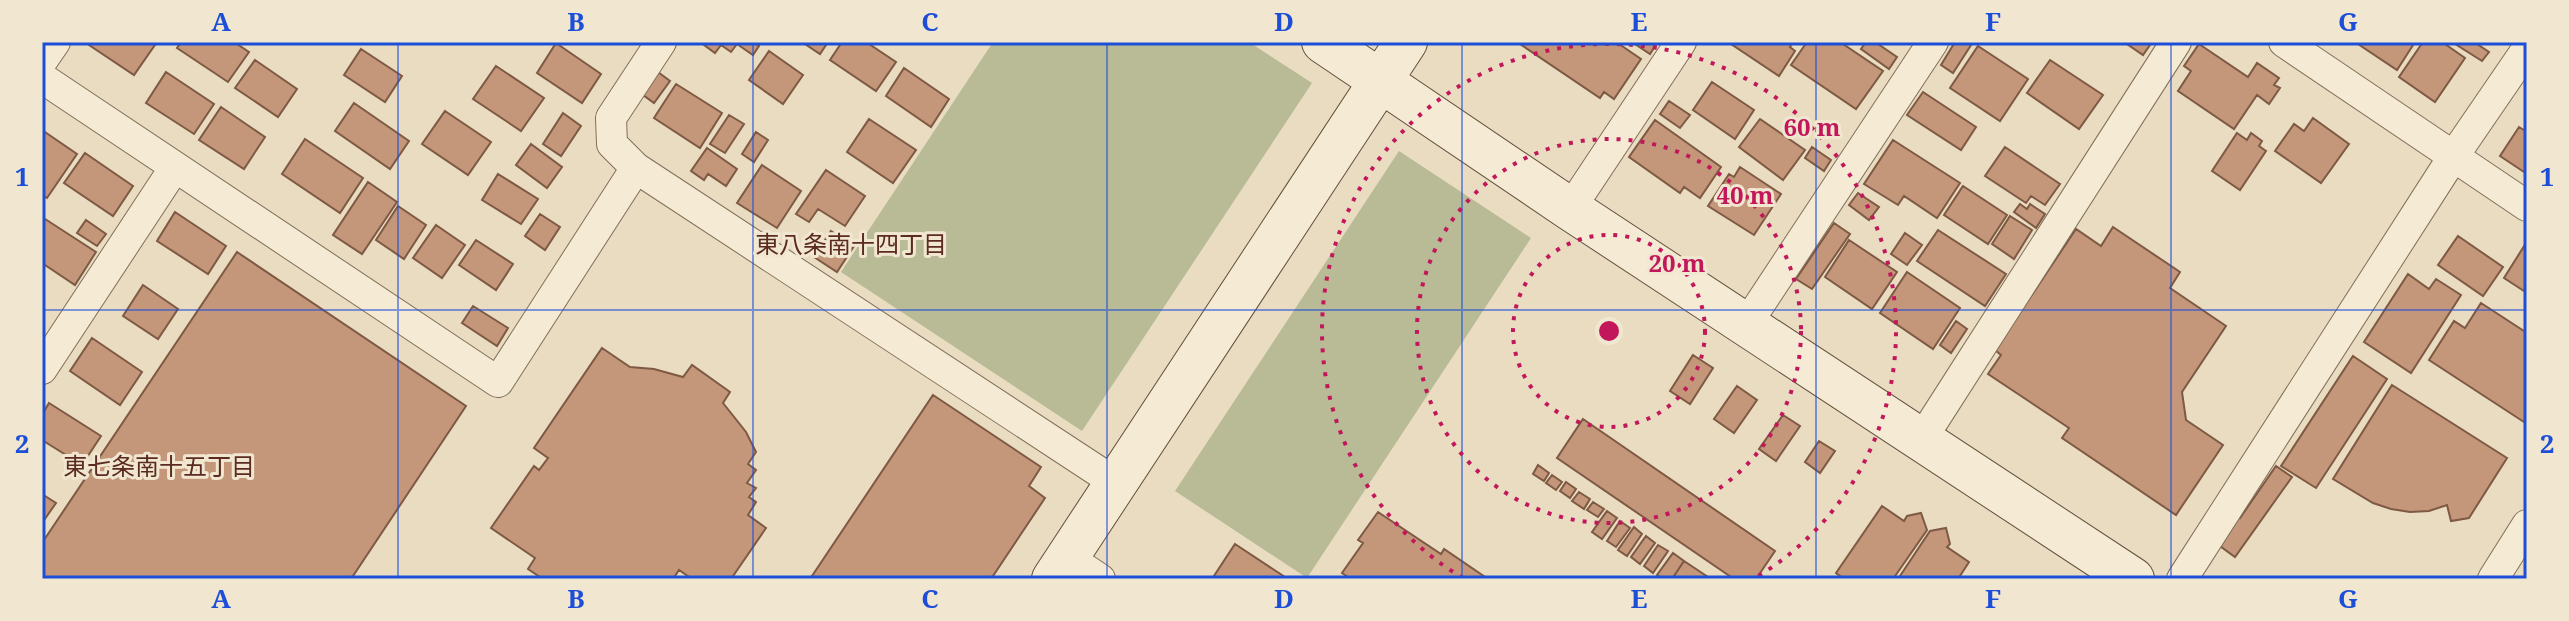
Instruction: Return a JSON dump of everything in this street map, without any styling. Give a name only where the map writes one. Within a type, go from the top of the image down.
[{"type":"street","points":[[42,61],[55,42]]},
{"type":"street","points":[[661,42],[611,118],[612,144],[636,168],[1116,483]]},
{"type":"street","points":[[1323,42],[1570,209],[2133,579]]},
{"type":"street","points":[[1073,572],[1116,483],[1406,42]]},
{"type":"street","points":[[1570,209],[1681,42]]},
{"type":"street","points":[[1746,325],[1933,42]]},
{"type":"street","points":[[1921,440],[2176,42]]},
{"type":"street","points":[[2284,42],[2527,206]]},
{"type":"street","points":[[2182,579],[2453,157],[2527,49]]},
{"type":"street","points":[[42,78],[498,382],[636,168]]},
{"type":"street","points":[[42,369],[175,167]]},
{"type":"street","points":[[2493,579],[2527,525]]},
{"type":"green space","points":[[993,42],[1249,42],[1312,83],[1082,431],[841,272]]},
{"type":"green space","points":[[1399,151],[1531,238],[1307,578],[1175,491]]},
{"type":"building","points":[[91,42],[157,42],[134,75],[89,45]]},
{"type":"building","points":[[181,42],[234,42],[249,52],[228,82],[177,48]]},
{"type":"building","points":[[700,42],[754,42],[759,46],[753,55],[737,44],[731,52],[721,45],[715,53]]},
{"type":"building","points":[[802,42],[828,42],[820,54]]},
{"type":"building","points":[[842,42],[866,42],[896,62],[876,91],[830,60]]},
{"type":"building","points":[[1517,42],[1616,42],[1641,59],[1614,99],[1604,92],[1600,98]]},
{"type":"building","points":[[1632,42],[1655,42],[1657,43],[1650,54]]},
{"type":"building","points":[[1728,42],[1793,42],[1790,47],[1795,51],[1779,76]]},
{"type":"building","points":[[1807,42],[1840,42],[1883,71],[1856,109],[1791,65]]},
{"type":"building","points":[[1866,42],[1875,42],[1897,57],[1889,69],[1861,49]]},
{"type":"building","points":[[1955,42],[1973,42],[1953,73],[1941,65]]},
{"type":"building","points":[[2124,42],[2152,42],[2143,55]]},
{"type":"building","points":[[2355,42],[2415,42],[2397,70]]},
{"type":"building","points":[[2423,42],[2442,42],[2465,58],[2435,102],[2399,77]]},
{"type":"building","points":[[2452,42],[2474,42],[2489,52],[2482,61]]},
{"type":"building","points":[[556,43],[601,74],[582,103],[537,73]]},
{"type":"building","points":[[2199,44],[2248,77],[2257,63],[2279,78],[2274,85],[2280,88],[2269,104],[2257,95],[2234,129],[2178,91],[2191,71],[2184,66]]},
{"type":"building","points":[[1978,46],[2028,79],[2000,121],[1950,88]]},
{"type":"building","points":[[361,49],[402,76],[385,102],[344,75]]},
{"type":"building","points":[[769,51],[803,75],[783,104],[749,80]]},
{"type":"building","points":[[255,60],[297,89],[278,117],[235,88]]},
{"type":"building","points":[[2050,60],[2103,95],[2079,129],[2027,93]]},
{"type":"building","points":[[496,66],[544,98],[521,131],[473,99]]},
{"type":"building","points":[[904,68],[949,99],[931,127],[886,96]]},
{"type":"building","points":[[166,72],[214,104],[194,134],[146,103]]},
{"type":"building","points":[[658,72],[670,81],[654,103],[643,95]]},
{"type":"building","points":[[1712,82],[1754,110],[1735,139],[1693,110]]},
{"type":"building","points":[[676,84],[722,113],[700,148],[654,118]]},
{"type":"building","points":[[1923,92],[1976,127],[1961,150],[1907,115]]},
{"type":"building","points":[[1669,101],[1690,115],[1680,128],[1660,114]]},
{"type":"building","points":[[354,103],[409,141],[390,169],[335,131]]},
{"type":"building","points":[[221,107],[265,137],[244,169],[199,140]]},
{"type":"building","points":[[445,111],[491,142],[468,175],[422,144]]},
{"type":"building","points":[[563,113],[581,126],[561,156],[543,144]]},
{"type":"building","points":[[729,115],[744,124],[725,153],[710,144]]},
{"type":"building","points":[[2313,118],[2349,144],[2321,183],[2275,151],[2294,124],[2304,131]]},
{"type":"building","points":[[869,119],[916,150],[893,183],[847,152]]},
{"type":"building","points":[[1760,119],[1805,150],[1783,180],[1739,147]]},
{"type":"building","points":[[1655,120],[1721,167],[1700,198],[1684,187],[1680,193],[1629,157]]},
{"type":"building","points":[[2519,127],[2527,132],[2527,174],[2500,156]]},
{"type":"building","points":[[42,130],[77,154],[47,198],[42,195]]},
{"type":"building","points":[[756,132],[768,140],[754,162],[742,154]]},
{"type":"building","points":[[2237,133],[2247,140],[2251,133],[2262,141],[2259,146],[2266,151],[2240,190],[2212,171]]},
{"type":"building","points":[[305,139],[363,178],[340,213],[282,174]]},
{"type":"building","points":[[1893,140],[1960,183],[1937,218],[1904,196],[1898,205],[1864,184]]},
{"type":"building","points":[[531,144],[562,167],[547,188],[516,165]]},
{"type":"building","points":[[1812,147],[1831,160],[1824,171],[1805,158]]},
{"type":"building","points":[[2005,147],[2060,184],[2045,205],[2031,196],[2026,203],[1985,176]]},
{"type":"building","points":[[707,148],[737,169],[726,186],[708,174],[704,180],[691,171]]},
{"type":"building","points":[[85,153],[133,186],[113,216],[64,183]]},
{"type":"building","points":[[762,165],[801,191],[777,228],[737,203]]},
{"type":"building","points":[[1740,167],[1781,194],[1754,235],[1708,206],[1729,174],[1734,177]]},
{"type":"building","points":[[826,170],[865,196],[845,226],[818,209],[809,222],[796,214]]},
{"type":"building","points":[[498,174],[538,199],[521,224],[482,200]]},
{"type":"building","points":[[368,182],[397,202],[362,254],[333,235]]},
{"type":"building","points":[[1963,186],[2007,215],[1988,244],[1944,215]]},
{"type":"building","points":[[1858,193],[1879,207],[1869,220],[1849,205]]},
{"type":"building","points":[[2020,204],[2027,209],[2030,204],[2045,214],[2036,228],[2014,212]]},
{"type":"building","points":[[398,206],[426,225],[404,259],[376,240]]},
{"type":"building","points":[[175,212],[226,246],[208,274],[157,241]]},
{"type":"building","points":[[540,214],[560,227],[545,250],[525,236]]},
{"type":"building","points":[[2010,216],[2032,230],[2014,259],[1992,244]]},
{"type":"building","points":[[42,217],[96,252],[75,285],[42,263]]},
{"type":"building","points":[[86,220],[106,234],[97,246],[77,233]]},
{"type":"building","points":[[1834,223],[1850,234],[1812,289],[1796,279]]},
{"type":"building","points":[[436,225],[465,245],[442,278],[413,258]]},
{"type":"building","points":[[2113,227],[2180,272],[2170,288],[2226,326],[2182,392],[2186,420],[2223,445],[2176,515],[2062,438],[2069,428],[1988,374],[2001,355],[1995,350],[2076,229],[2101,246]]},
{"type":"building","points":[[1938,230],[2006,274],[1985,306],[1917,261]]},
{"type":"building","points":[[831,231],[854,246],[837,272],[814,257]]},
{"type":"building","points":[[1905,233],[1922,245],[1907,265],[1891,254]]},
{"type":"building","points":[[2458,236],[2503,267],[2483,296],[2438,265]]},
{"type":"building","points":[[476,240],[513,264],[496,290],[459,265]]},
{"type":"building","points":[[1849,240],[1897,272],[1872,309],[1825,277]]},
{"type":"building","points":[[2527,243],[2527,293],[2504,278]]},
{"type":"building","points":[[237,252],[466,406],[351,579],[42,579],[42,543]]},
{"type":"building","points":[[1907,272],[1960,308],[1933,349],[1880,313]]},
{"type":"building","points":[[2408,274],[2429,289],[2436,279],[2461,295],[2411,373],[2364,342]]},
{"type":"building","points":[[143,285],[178,309],[158,339],[123,316]]},
{"type":"building","points":[[2481,303],[2527,333],[2527,424],[2429,360],[2454,321],[2465,328]]},
{"type":"building","points":[[473,306],[508,328],[497,346],[462,323]]},
{"type":"building","points":[[1956,321],[1967,329],[1951,353],[1940,345]]},
{"type":"building","points":[[92,338],[142,372],[120,405],[70,371]]},
{"type":"building","points":[[602,348],[630,367],[654,369],[683,377],[692,365],[730,392],[723,403],[746,432],[756,452],[748,464],[756,470],[747,483],[756,488],[749,497],[756,502],[748,515],[766,528],[731,579],[692,579],[679,570],[673,579],[543,579],[528,569],[535,558],[491,528],[534,466],[539,470],[548,458],[534,448]]},
{"type":"building","points":[[1693,355],[1713,368],[1690,404],[1670,391]]},
{"type":"building","points":[[2353,356],[2387,379],[2316,488],[2281,466]]},
{"type":"building","points":[[2392,385],[2507,458],[2469,518],[2451,521],[2447,505],[2429,511],[2391,509],[2373,503],[2333,479]]},
{"type":"building","points":[[1737,386],[1757,400],[1734,433],[1714,419]]},
{"type":"building","points":[[933,395],[1041,467],[1029,486],[1045,498],[991,579],[810,579]]},
{"type":"building","points":[[49,403],[101,436],[82,465],[42,440],[42,415]]},
{"type":"building","points":[[1783,415],[1800,426],[1776,461],[1759,449]]},
{"type":"building","points":[[1583,419],[1775,551],[1756,579],[1734,579],[1557,458]]},
{"type":"building","points":[[1819,441],[1835,451],[1820,473],[1805,462]]},
{"type":"building","points":[[1538,465],[1549,473],[1544,481],[1533,474]]},
{"type":"building","points":[[2276,466],[2292,477],[2235,557],[2220,546],[2231,512],[2240,518]]},
{"type":"building","points":[[1552,475],[1562,482],[1556,490],[1546,483]]},
{"type":"building","points":[[1566,482],[1576,489],[1570,498],[1560,491]]},
{"type":"building","points":[[1579,492],[1590,499],[1584,509],[1572,501]]},
{"type":"building","points":[[42,494],[56,503],[42,523]]},
{"type":"building","points":[[1593,502],[1604,509],[1598,517],[1587,510]]},
{"type":"building","points":[[1882,506],[1904,521],[1907,516],[1921,513],[1927,530],[1893,579],[1844,579],[1836,573]]},
{"type":"building","points":[[1607,511],[1617,518],[1602,539],[1592,532]]},
{"type":"building","points":[[1378,512],[1441,554],[1444,549],[1488,579],[1351,579],[1342,573],[1363,543],[1358,540]]},
{"type":"building","points":[[1620,521],[1630,528],[1616,547],[1607,541]]},
{"type":"building","points":[[1634,527],[1642,534],[1627,556],[1618,550]]},
{"type":"building","points":[[1946,528],[1950,544],[1947,547],[1969,562],[1958,579],[1898,579],[1930,531]]},
{"type":"building","points":[[1646,536],[1655,543],[1640,564],[1631,557]]},
{"type":"building","points":[[1235,544],[1288,579],[1212,579]]},
{"type":"building","points":[[1658,545],[1668,551],[1653,573],[1644,566]]},
{"type":"building","points":[[1673,553],[1684,561],[1672,579],[1664,579],[1657,575]]},
{"type":"building","points":[[1684,561],[1711,579],[1672,579]]},
{"type":"district","name":"東八条南十四丁目","points":[[851,245]]},
{"type":"district","name":"東七条南十五丁目","points":[[159,467]]}]
